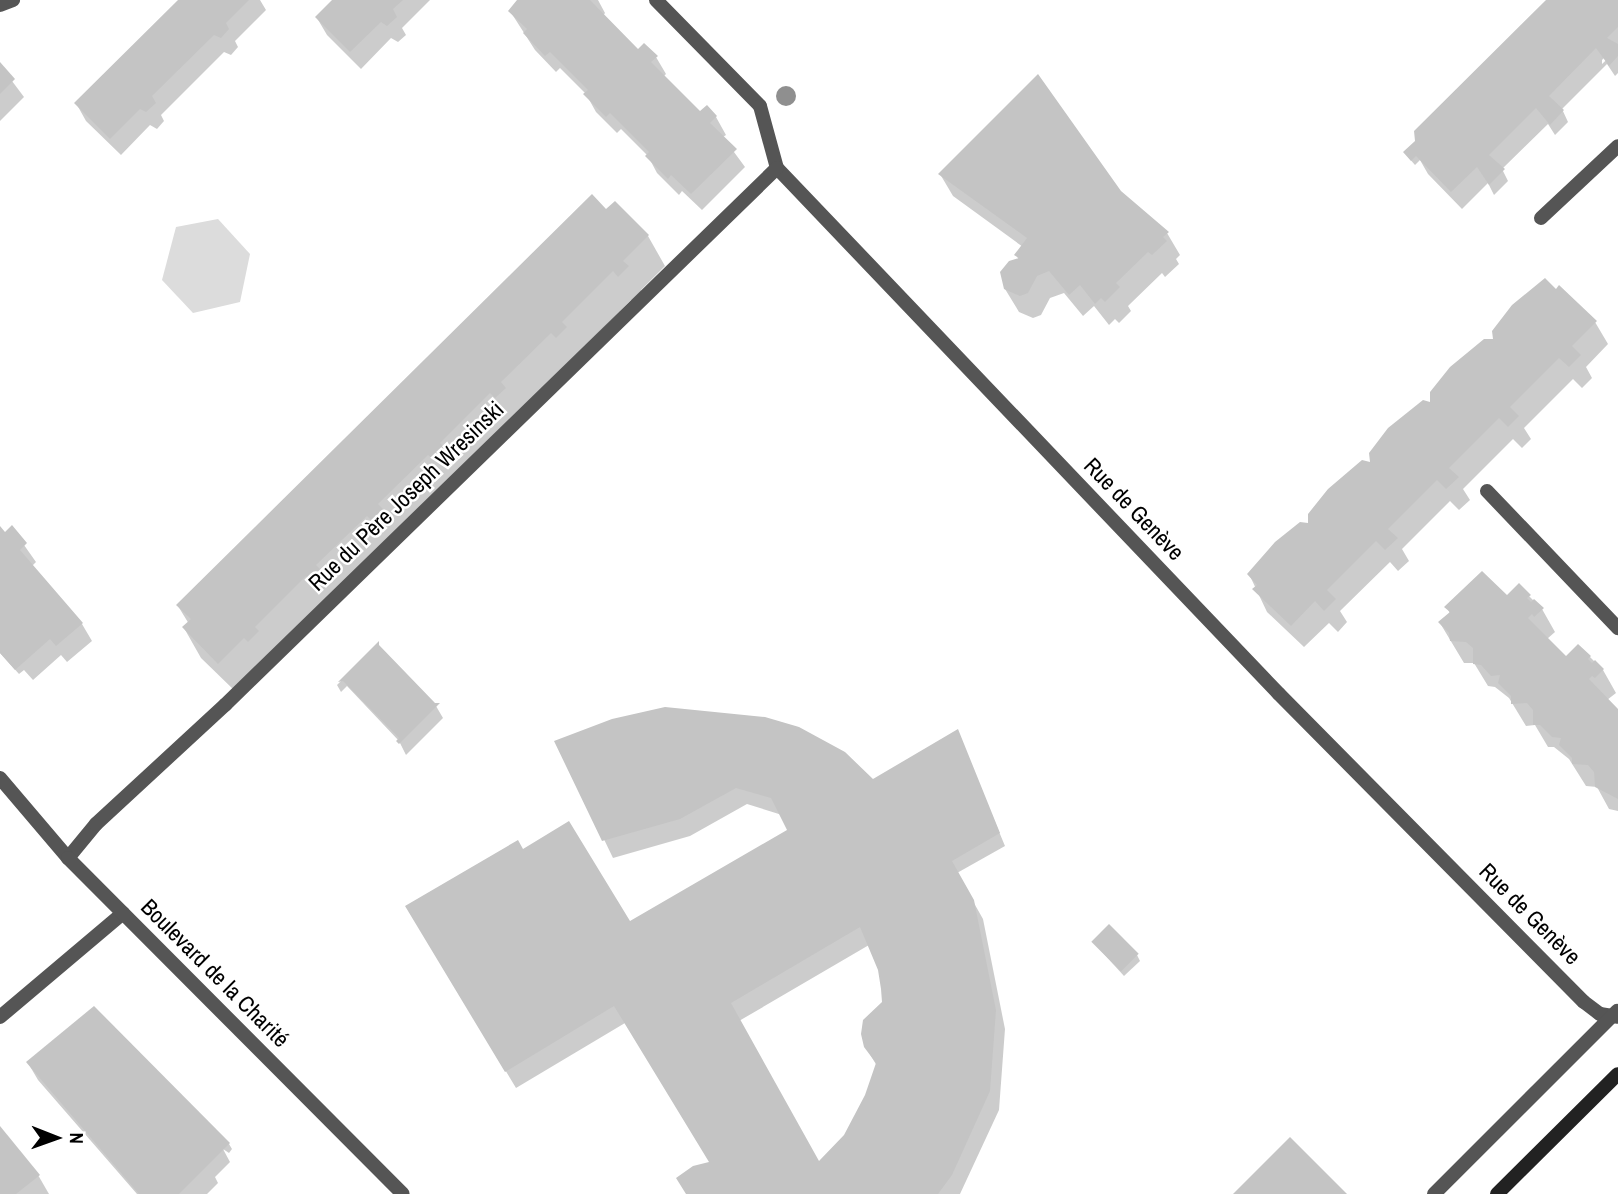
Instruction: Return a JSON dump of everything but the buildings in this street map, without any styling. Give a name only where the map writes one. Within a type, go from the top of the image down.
[{"type":"main road","points":[[1497,1194],[1618,1074]]},
{"type":"street","points":[[0,5],[13,0]]},
{"type":"street","name":"Rue de Genève","points":[[656,0],[760,106],[777,167],[1288,702],[1584,1002],[1600,1014],[1616,1014]]},
{"type":"street","points":[[1541,219],[1618,146]]},
{"type":"street","name":"Rue du Père Joseph Wresinski","points":[[68,858],[96,824],[225,705],[777,167]]},
{"type":"street","points":[[1487,491],[1618,628]]},
{"type":"street","name":"Boulevard de la Charité","points":[[0,778],[68,858],[403,1194]]},
{"type":"street","points":[[0,1017],[123,913]]},
{"type":"street","points":[[1434,1194],[1616,1014]]},
{"type":"shaded area","points":[[218,219],[250,254],[240,302],[193,313],[162,280],[176,227]]}]
